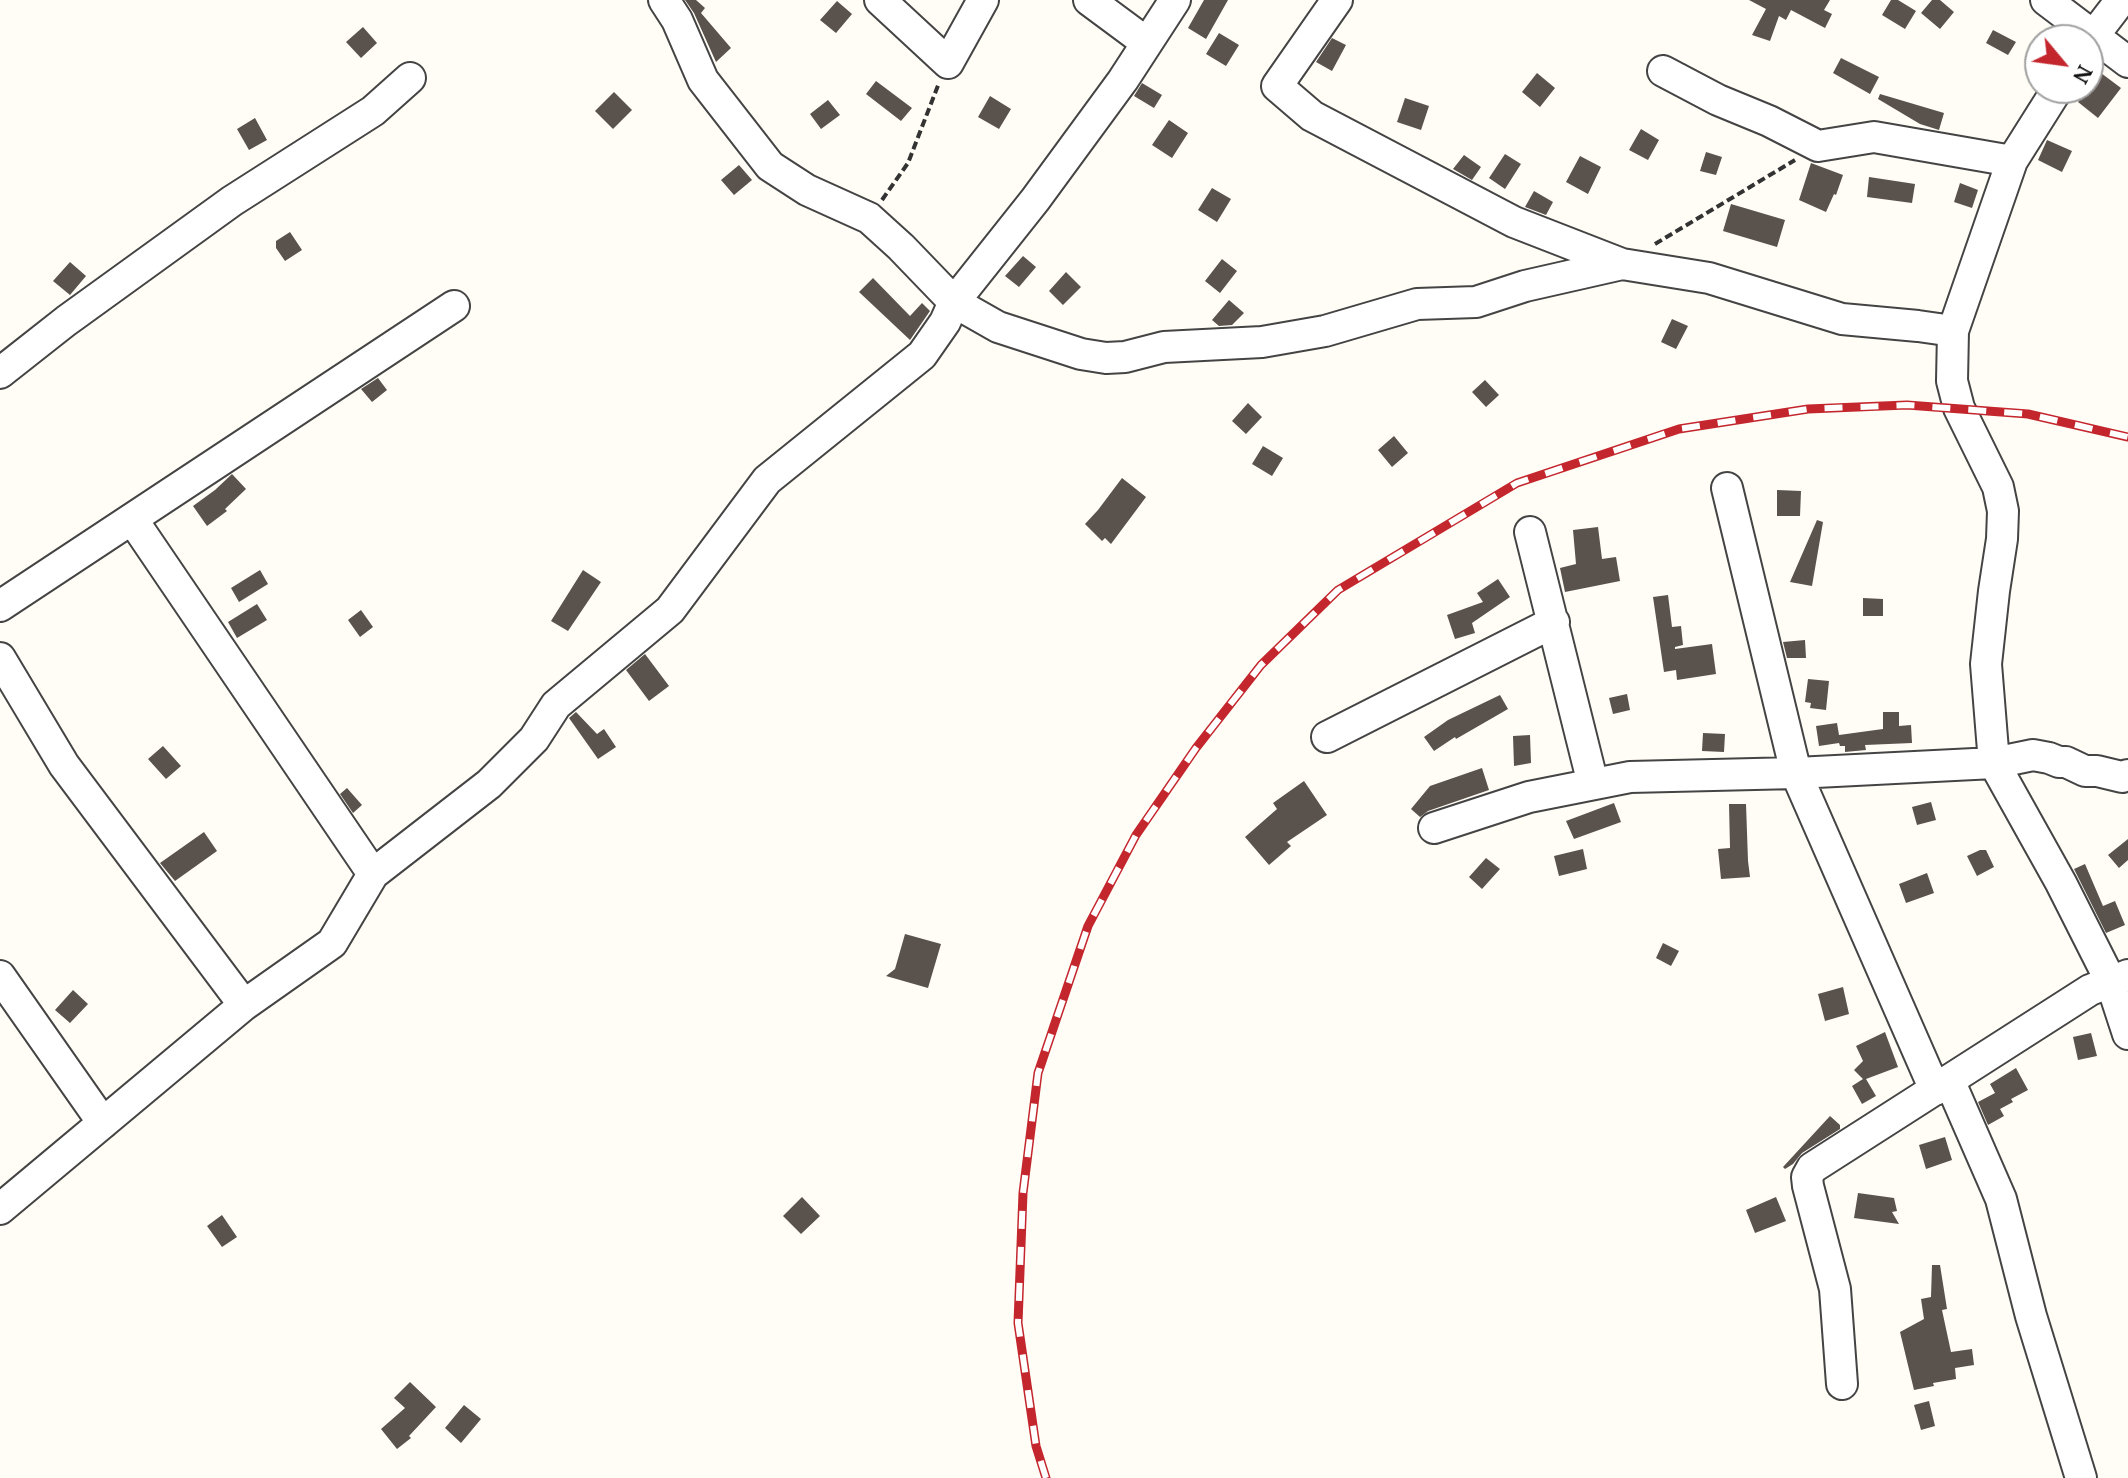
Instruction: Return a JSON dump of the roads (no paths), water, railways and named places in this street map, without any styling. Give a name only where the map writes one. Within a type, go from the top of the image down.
[{"type":"street","points":[[664,0],[677,20],[703,80],[770,166],[807,190],[869,218],[954,302],[998,327],[1081,354],[1125,357],[1164,347],[1262,342],[1325,331],[1417,304],[1476,302],[1525,286],[1622,264]]},
{"type":"street","points":[[880,0],[948,63],[983,0]]},
{"type":"street","points":[[1089,0],[1147,43]]},
{"type":"street","points":[[0,1209],[244,1005],[332,943],[373,874],[489,784],[534,739],[556,705],[670,610],[767,480],[922,355],[945,322],[954,302],[1035,200],[1123,80],[1175,0]]},
{"type":"street","points":[[1337,0],[1277,86],[1312,116],[1514,222],[1622,264],[1709,278],[1842,319],[1953,331]]},
{"type":"street","points":[[2046,0],[2074,24]]},
{"type":"street","points":[[2103,24],[2121,0]]},
{"type":"street","points":[[2104,47],[2128,62]]},
{"type":"street","points":[[1663,71],[1818,146],[1874,137],[2012,161]]},
{"type":"street","points":[[0,373],[66,321],[232,201],[373,111],[410,78]]},
{"type":"street","points":[[2048,104],[2012,161],[1953,331],[1952,381],[1959,408],[1998,487],[2003,511],[1986,664],[1994,763],[2119,979],[2128,1034]]},
{"type":"street","points":[[0,606],[454,306]]},
{"type":"street","points":[[1727,488],[1796,773],[1942,1085],[2001,1199],[2031,1316],[2081,1478]]},
{"type":"street","points":[[132,519],[373,874]]},
{"type":"street","points":[[1530,532],[1593,784]]},
{"type":"street","points":[[1327,737],[1554,622]]},
{"type":"street","points":[[0,658],[64,765],[244,1005]]},
{"type":"street","points":[[1434,828],[1529,797],[1630,777],[1994,763],[2033,755],[2066,762],[2085,771],[2122,777],[2128,775]]},
{"type":"street","points":[[0,976],[103,1123]]},
{"type":"street","points":[[1842,1384],[1835,1289],[1807,1177],[1812,1168],[2090,990],[2119,979]]},
{"type":"railway","points":[[1046,1478],[1036,1446],[1018,1323],[1023,1193],[1038,1073],[1088,926],[1136,835],[1196,748],[1261,665],[1338,590],[1517,483],[1679,429],[1808,409],[1907,405],[2028,414],[2128,437]]}]
